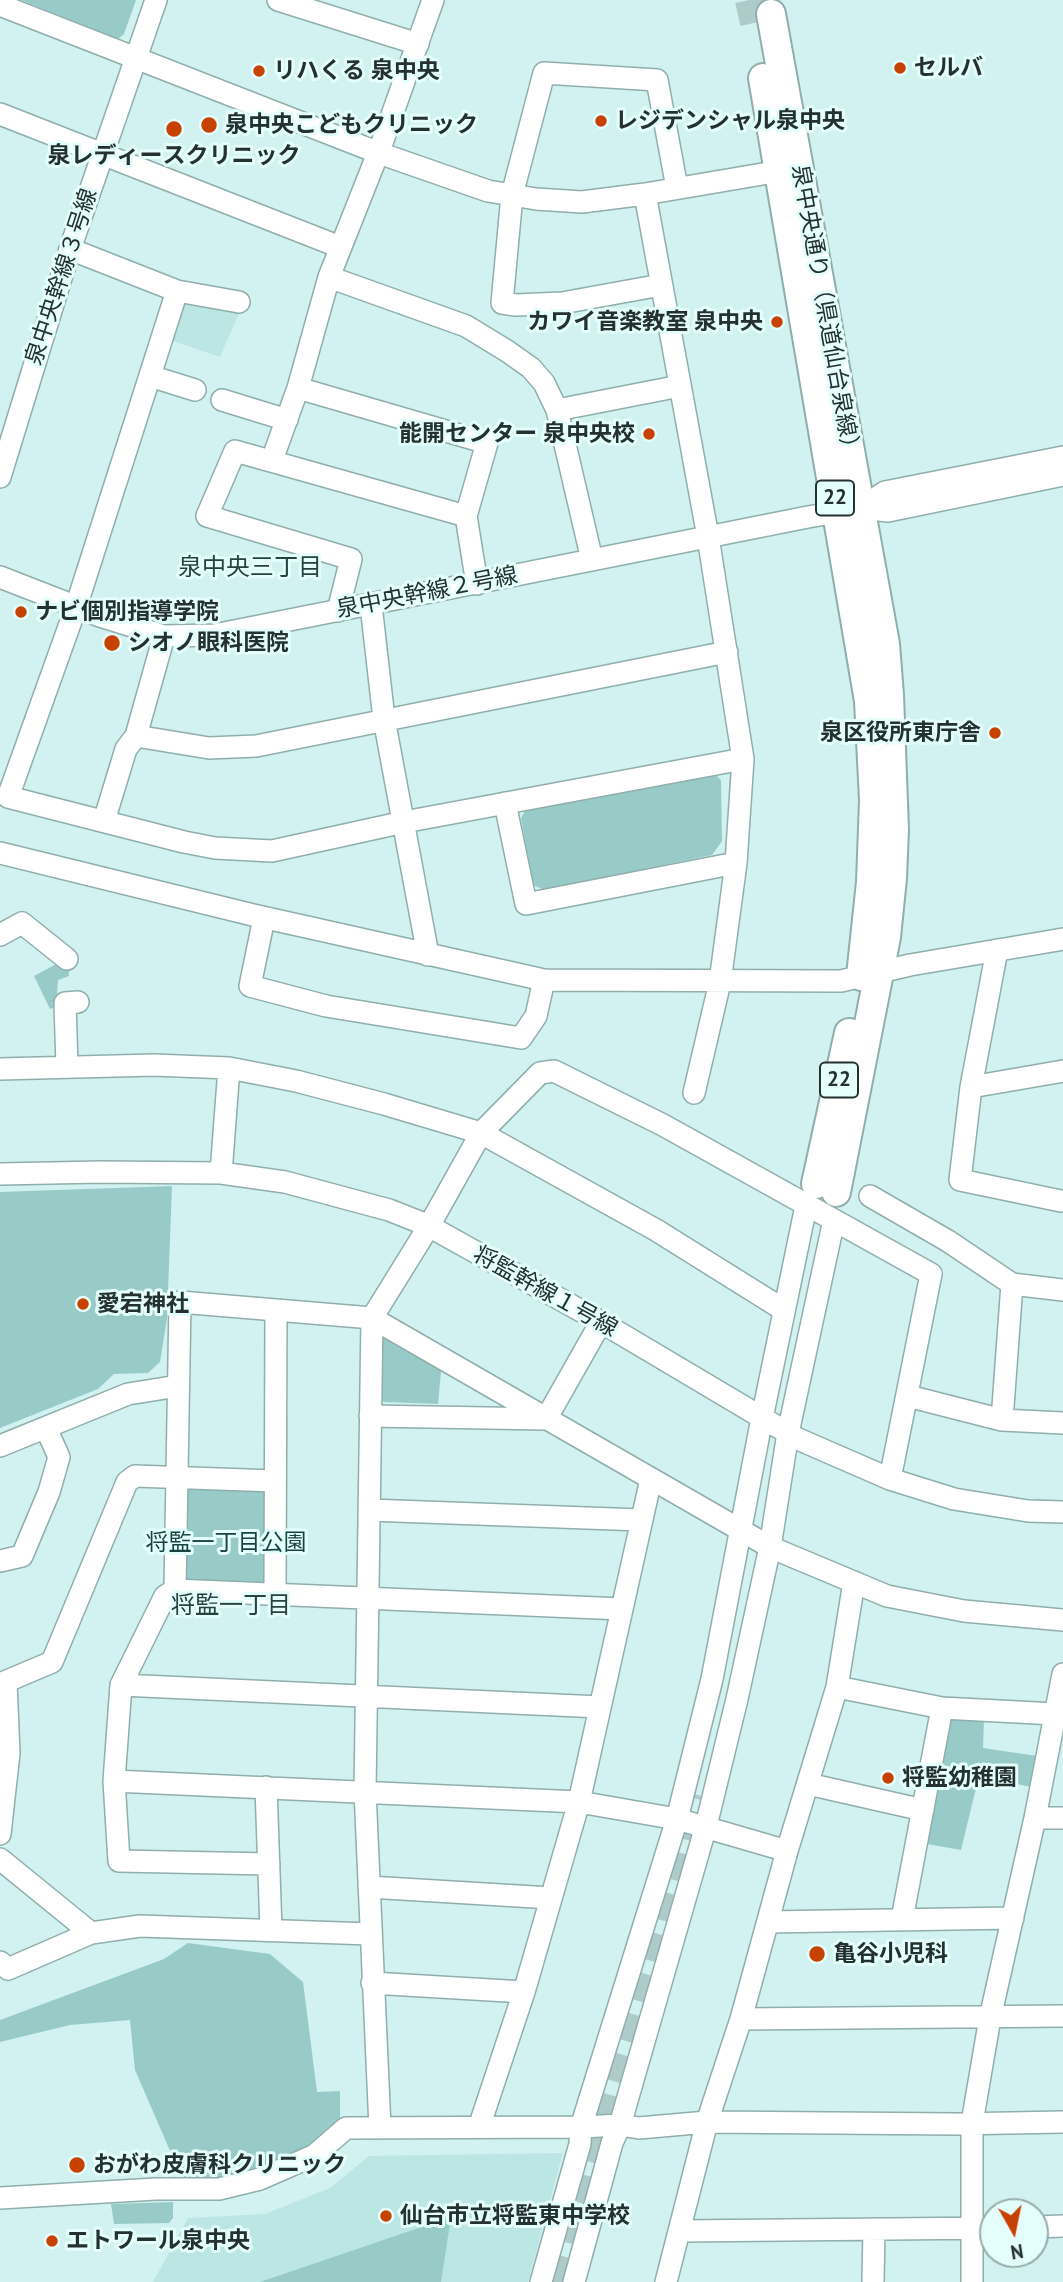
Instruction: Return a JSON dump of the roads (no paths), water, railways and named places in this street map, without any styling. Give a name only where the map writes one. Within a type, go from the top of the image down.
[{"type":"main road","name":"泉中央通り（県道仙台泉線）","points":[[819,1194],[871,974],[874,788],[869,701],[849,510],[762,19],[780,171],[849,510]]},
{"type":"street","name":"泉中央幹線３号線","points":[[0,477],[70,249],[156,0]]},
{"type":"street","points":[[278,0],[418,44]]},
{"type":"street","points":[[272,460],[298,388],[329,277],[379,153],[433,0]]},
{"type":"street","points":[[0,5],[379,153],[488,191],[582,202],[780,171]]},
{"type":"street","points":[[661,285],[562,303],[502,303],[512,195],[544,73],[657,80],[677,188]]},
{"type":"street","points":[[0,114],[340,247]]},
{"type":"street","points":[[645,194],[708,537],[743,759],[736,863],[720,982],[694,1093]]},
{"type":"street","points":[[70,249],[177,291],[239,302]]},
{"type":"street","points":[[329,277],[466,326],[531,368],[544,383],[557,410],[592,560]]},
{"type":"street","points":[[177,291],[76,607],[8,797],[215,848],[271,851],[404,822],[743,759]]},
{"type":"street","points":[[150,376],[195,390]]},
{"type":"street","points":[[557,410],[680,386]]},
{"type":"street","points":[[298,388],[487,443],[466,516],[477,584]]},
{"type":"street","points":[[222,400],[287,420]]},
{"type":"street","points":[[338,611],[351,559],[208,516],[235,451],[466,516]]},
{"type":"street","points":[[849,510],[885,492],[1063,457]]},
{"type":"street","points":[[849,510],[888,511],[1063,475]]},
{"type":"street","name":"泉中央幹線２号線","points":[[0,577],[76,607],[164,636],[214,635],[849,510]]},
{"type":"street","points":[[371,605],[384,719],[428,955]]},
{"type":"street","points":[[104,821],[126,749],[136,736],[164,636]]},
{"type":"street","points":[[136,736],[209,748],[256,746],[727,652]]},
{"type":"street","points":[[505,803],[526,904],[736,863]]},
{"type":"street","points":[[0,853],[264,918],[544,980],[841,981],[1063,939]]},
{"type":"street","points":[[264,918],[250,986],[326,1006],[521,1038],[536,1016],[544,980]]},
{"type":"street","points":[[0,935],[22,923],[67,959]]},
{"type":"street","points":[[997,950],[971,1087],[960,1180],[1062,1205]]},
{"type":"street","points":[[67,1067],[65,1003],[78,1002]]},
{"type":"street","points":[[0,1069],[154,1065],[229,1068],[296,1081],[481,1133],[656,1230],[784,1310]]},
{"type":"street","points":[[221,1173],[229,1068]]},
{"type":"street","points":[[380,2128],[365,1791],[372,1318],[429,1226],[481,1133],[540,1073],[555,1071],[663,1125],[819,1194],[834,1220],[931,1275],[890,1479]]},
{"type":"street","points":[[971,1087],[1063,1071]]},
{"type":"street","name":"将監幹線１号線","points":[[0,1174],[221,1173],[285,1182],[389,1210],[429,1226],[601,1322],[788,1433],[890,1479],[954,1499],[1028,1511],[1063,1512]]},
{"type":"street","points":[[541,2282],[580,2144],[581,2127],[677,1819],[712,1679],[784,1310],[819,1194]]},
{"type":"street","points":[[870,1196],[948,1241],[1012,1284],[1063,1290]]},
{"type":"street","points":[[574,2282],[612,2143],[620,2125],[706,1826],[770,1547],[788,1433],[834,1220]]},
{"type":"street","points":[[1002,1420],[1012,1284]]},
{"type":"street","points":[[175,1590],[180,1303],[372,1318],[770,1547],[887,1596],[964,1611],[1063,1620]]},
{"type":"street","points":[[275,1594],[276,1310]]},
{"type":"street","points":[[546,1419],[601,1322]]},
{"type":"street","points":[[0,1446],[128,1394],[178,1386]]},
{"type":"street","points":[[908,1395],[1002,1420],[1063,1423]]},
{"type":"street","points":[[370,1416],[546,1419]]},
{"type":"street","points":[[0,1560],[22,1556],[49,1492],[59,1457],[46,1428]]},
{"type":"street","points":[[0,1834],[4,1754],[3,1683],[52,1662],[127,1482],[135,1476],[275,1481]]},
{"type":"street","points":[[480,2127],[524,1992],[579,1802],[651,1479]]},
{"type":"street","points":[[369,1510],[642,1520]]},
{"type":"street","points":[[666,2282],[706,2122],[741,2020],[787,1851],[837,1687],[854,1582]]},
{"type":"street","points":[[269,1864],[119,1861],[114,1781],[121,1685],[165,1596],[175,1590],[622,1609]]},
{"type":"street","points":[[979,2198],[972,2123],[990,2018],[1035,1818],[1063,1674]]},
{"type":"street","points":[[121,1685],[600,1707]]},
{"type":"street","points":[[837,1687],[942,1708],[1055,1714]]},
{"type":"street","points":[[902,1919],[942,1708]]},
{"type":"street","points":[[114,1781],[579,1802],[677,1819],[787,1851]]},
{"type":"street","points":[[808,1784],[923,1810]]},
{"type":"street","points":[[265,1787],[271,1930]]},
{"type":"street","points":[[1035,1818],[1063,1818]]},
{"type":"street","points":[[0,1858],[91,1933]]},
{"type":"street","points":[[369,1887],[551,1898]]},
{"type":"street","points":[[768,1922],[1013,1918]]},
{"type":"street","points":[[0,1962],[8,1969],[91,1933],[140,1926],[370,1934]]},
{"type":"street","points":[[372,1983],[524,1992]]},
{"type":"street","points":[[741,2020],[1063,2016]]},
{"type":"street","points":[[0,2198],[156,2189],[219,2189],[260,2179],[315,2155],[346,2127],[620,2125],[639,2128],[706,2122],[1063,2122]]},
{"type":"street","points":[[680,2231],[979,2228]]},
{"type":"street","points":[[873,2282],[874,2229]]},
{"type":"street","points":[[972,2282],[979,2244]]},
{"type":"tunnel","points":[[749,0],[754,23]]},
{"type":"tunnel","points":[[552,2282],[679,1857],[693,1794]]},
{"type":"place","name":"セルバ","points":[[900,68]]},
{"type":"place","name":"リハくる 泉中央","points":[[259,71]]},
{"type":"place","name":"レジデンシャル泉中央","points":[[601,121]]},
{"type":"place","name":"泉中央こどもクリニック","points":[[209,125]]},
{"type":"place","name":"泉レディースクリニック","points":[[174,129]]},
{"type":"place","name":"カワイ音楽教室 泉中央","points":[[777,322]]},
{"type":"place","name":"能開センター 泉中央校","points":[[649,434]]},
{"type":"place","name":"ナビ個別指導学院","points":[[21,612]]},
{"type":"place","name":"シオノ眼科医院","points":[[112,643]]},
{"type":"place","name":"泉区役所東庁舎","points":[[995,733]]},
{"type":"place","name":"愛宕神社","points":[[83,1304]]},
{"type":"place","name":"将監幼稚園","points":[[888,1778]]},
{"type":"place","name":"亀谷小児科","points":[[817,1954]]},
{"type":"place","name":"おがわ皮膚科クリニック","points":[[77,2165]]},
{"type":"place","name":"仙台市立将監東中学校","points":[[386,2216]]},
{"type":"place","name":"エトワール泉中央","points":[[52,2241]]},
{"type":"district","name":"泉中央三丁目","points":[[250,568]]},
{"type":"district","name":"将監一丁目","points":[[231,1606]]},
{"type":"park label","name":"将監一丁目公園","points":[[226,1543]]}]
